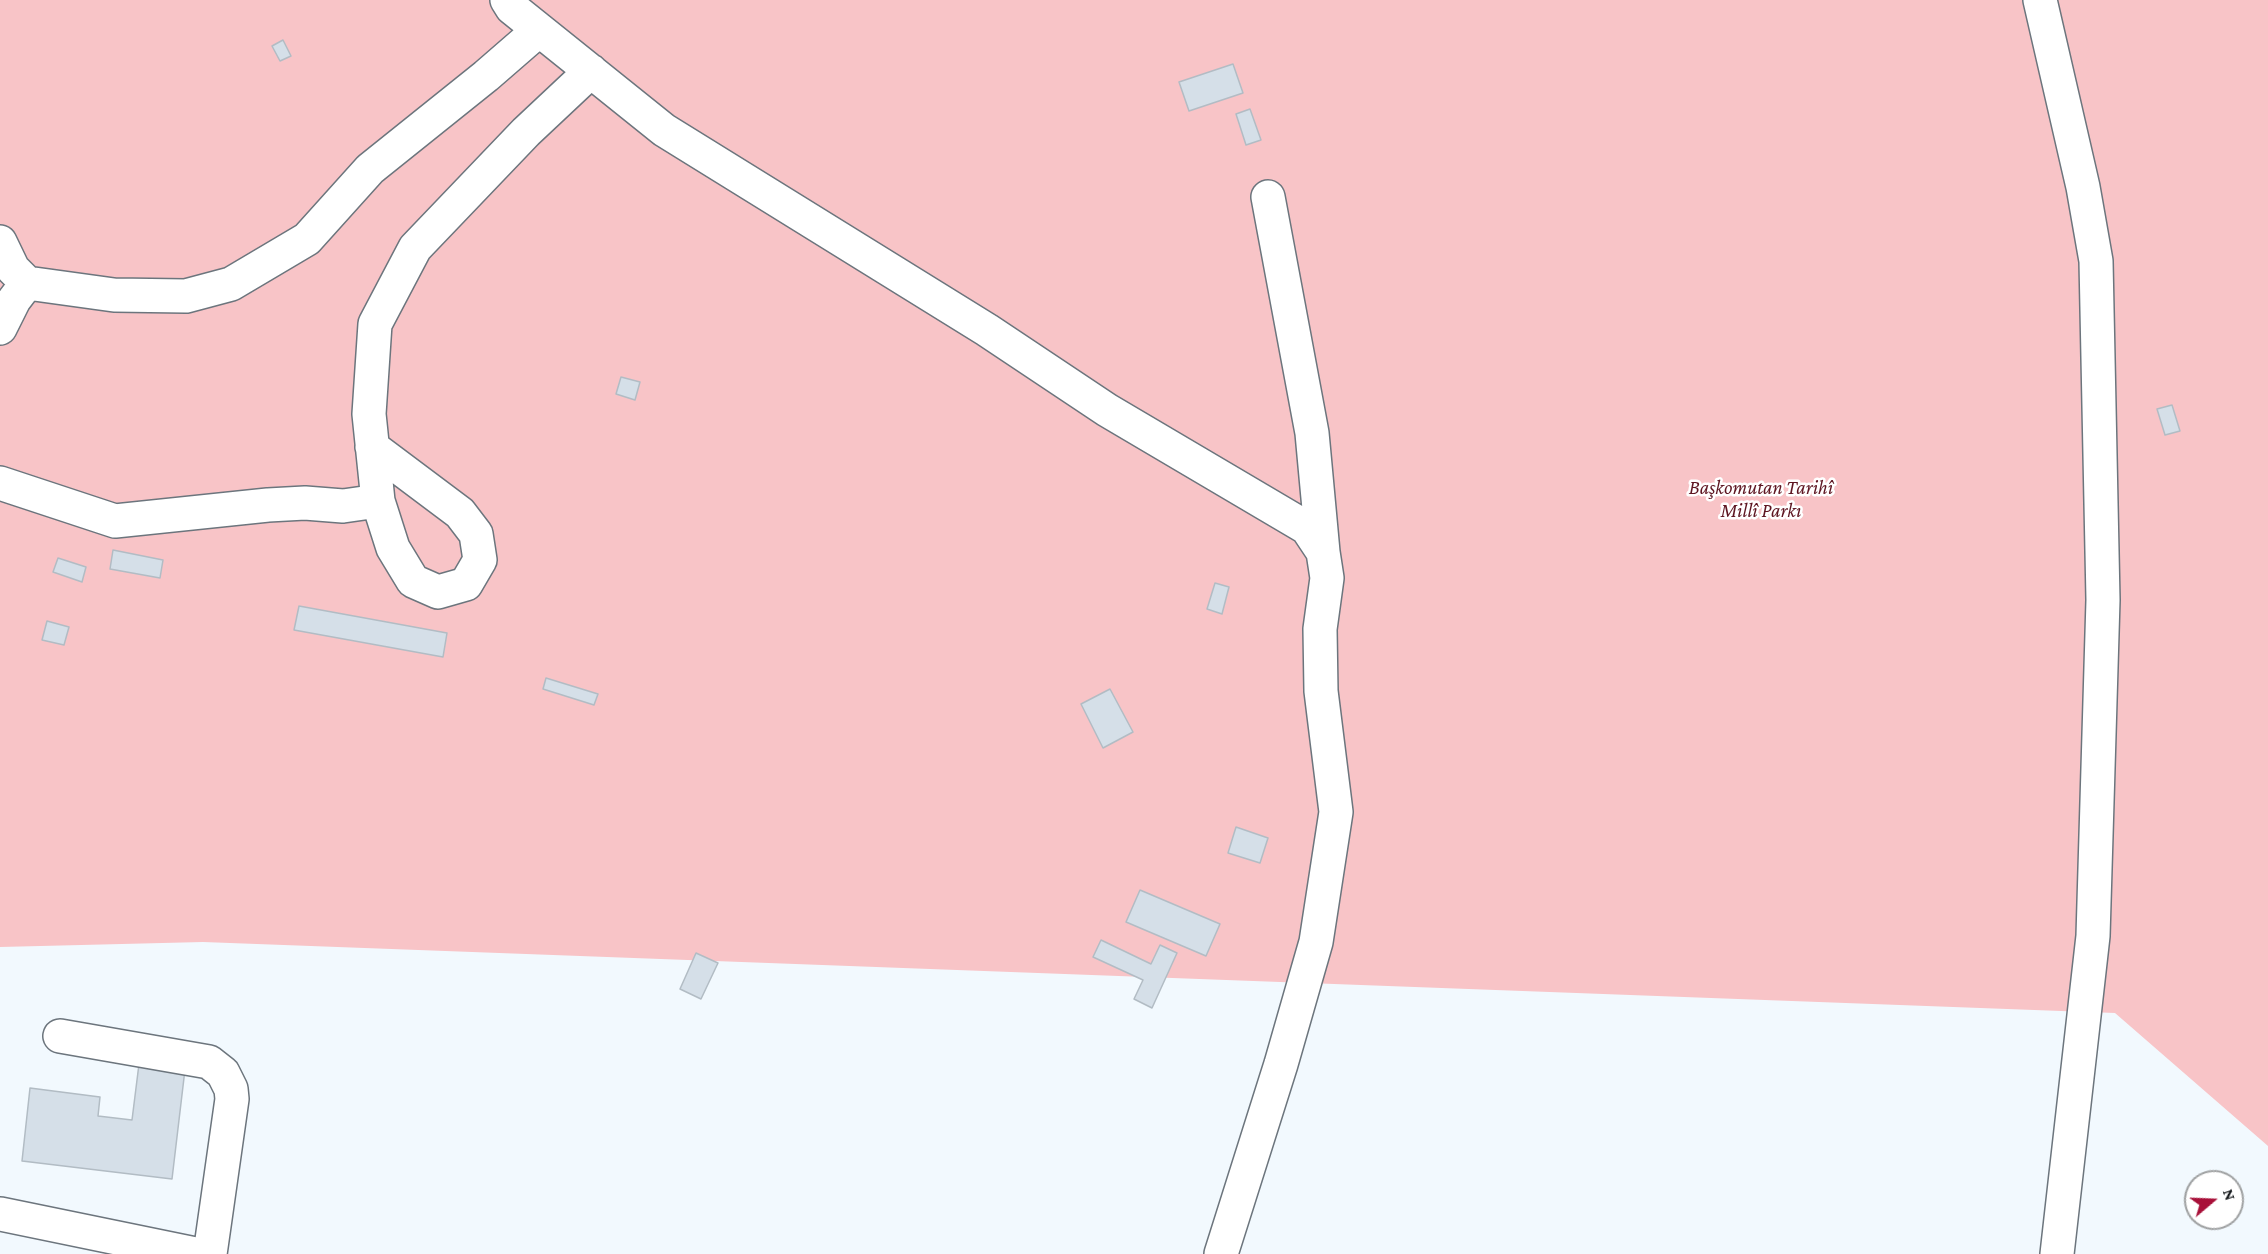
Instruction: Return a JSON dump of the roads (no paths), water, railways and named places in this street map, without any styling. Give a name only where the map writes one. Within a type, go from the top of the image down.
[{"type":"street","points":[[2040,0],[2083,187],[2096,261],[2103,600],[2093,936],[2057,1254]]},
{"type":"street","points":[[512,3],[539,30],[664,130],[977,324],[1107,410],[1307,528],[1323,552]]},
{"type":"street","points":[[0,242],[13,269],[27,283],[114,295],[186,296],[231,284],[307,239],[370,169],[486,76],[539,30]]},
{"type":"street","points":[[372,447],[460,513],[476,534],[480,560],[466,584],[438,592],[413,581],[393,548],[378,501],[372,447],[369,414],[375,324],[415,248],[526,132],[591,71]]},
{"type":"street","points":[[1221,1254],[1281,1064],[1316,942],[1336,812],[1321,691],[1320,629],[1327,578],[1312,433],[1268,197]]},
{"type":"street","points":[[0,328],[14,300],[27,283]]},
{"type":"street","points":[[0,483],[115,521],[268,505],[305,503],[343,506],[378,501]]},
{"type":"street","points":[[60,1036],[209,1062],[223,1073],[228,1081],[232,1099],[210,1254]]},
{"type":"street","points":[[0,1214],[195,1254]]},
{"type":"park label","name":"Başkomutan Tarihî Millî Parkı","points":[[1761,500]]}]
